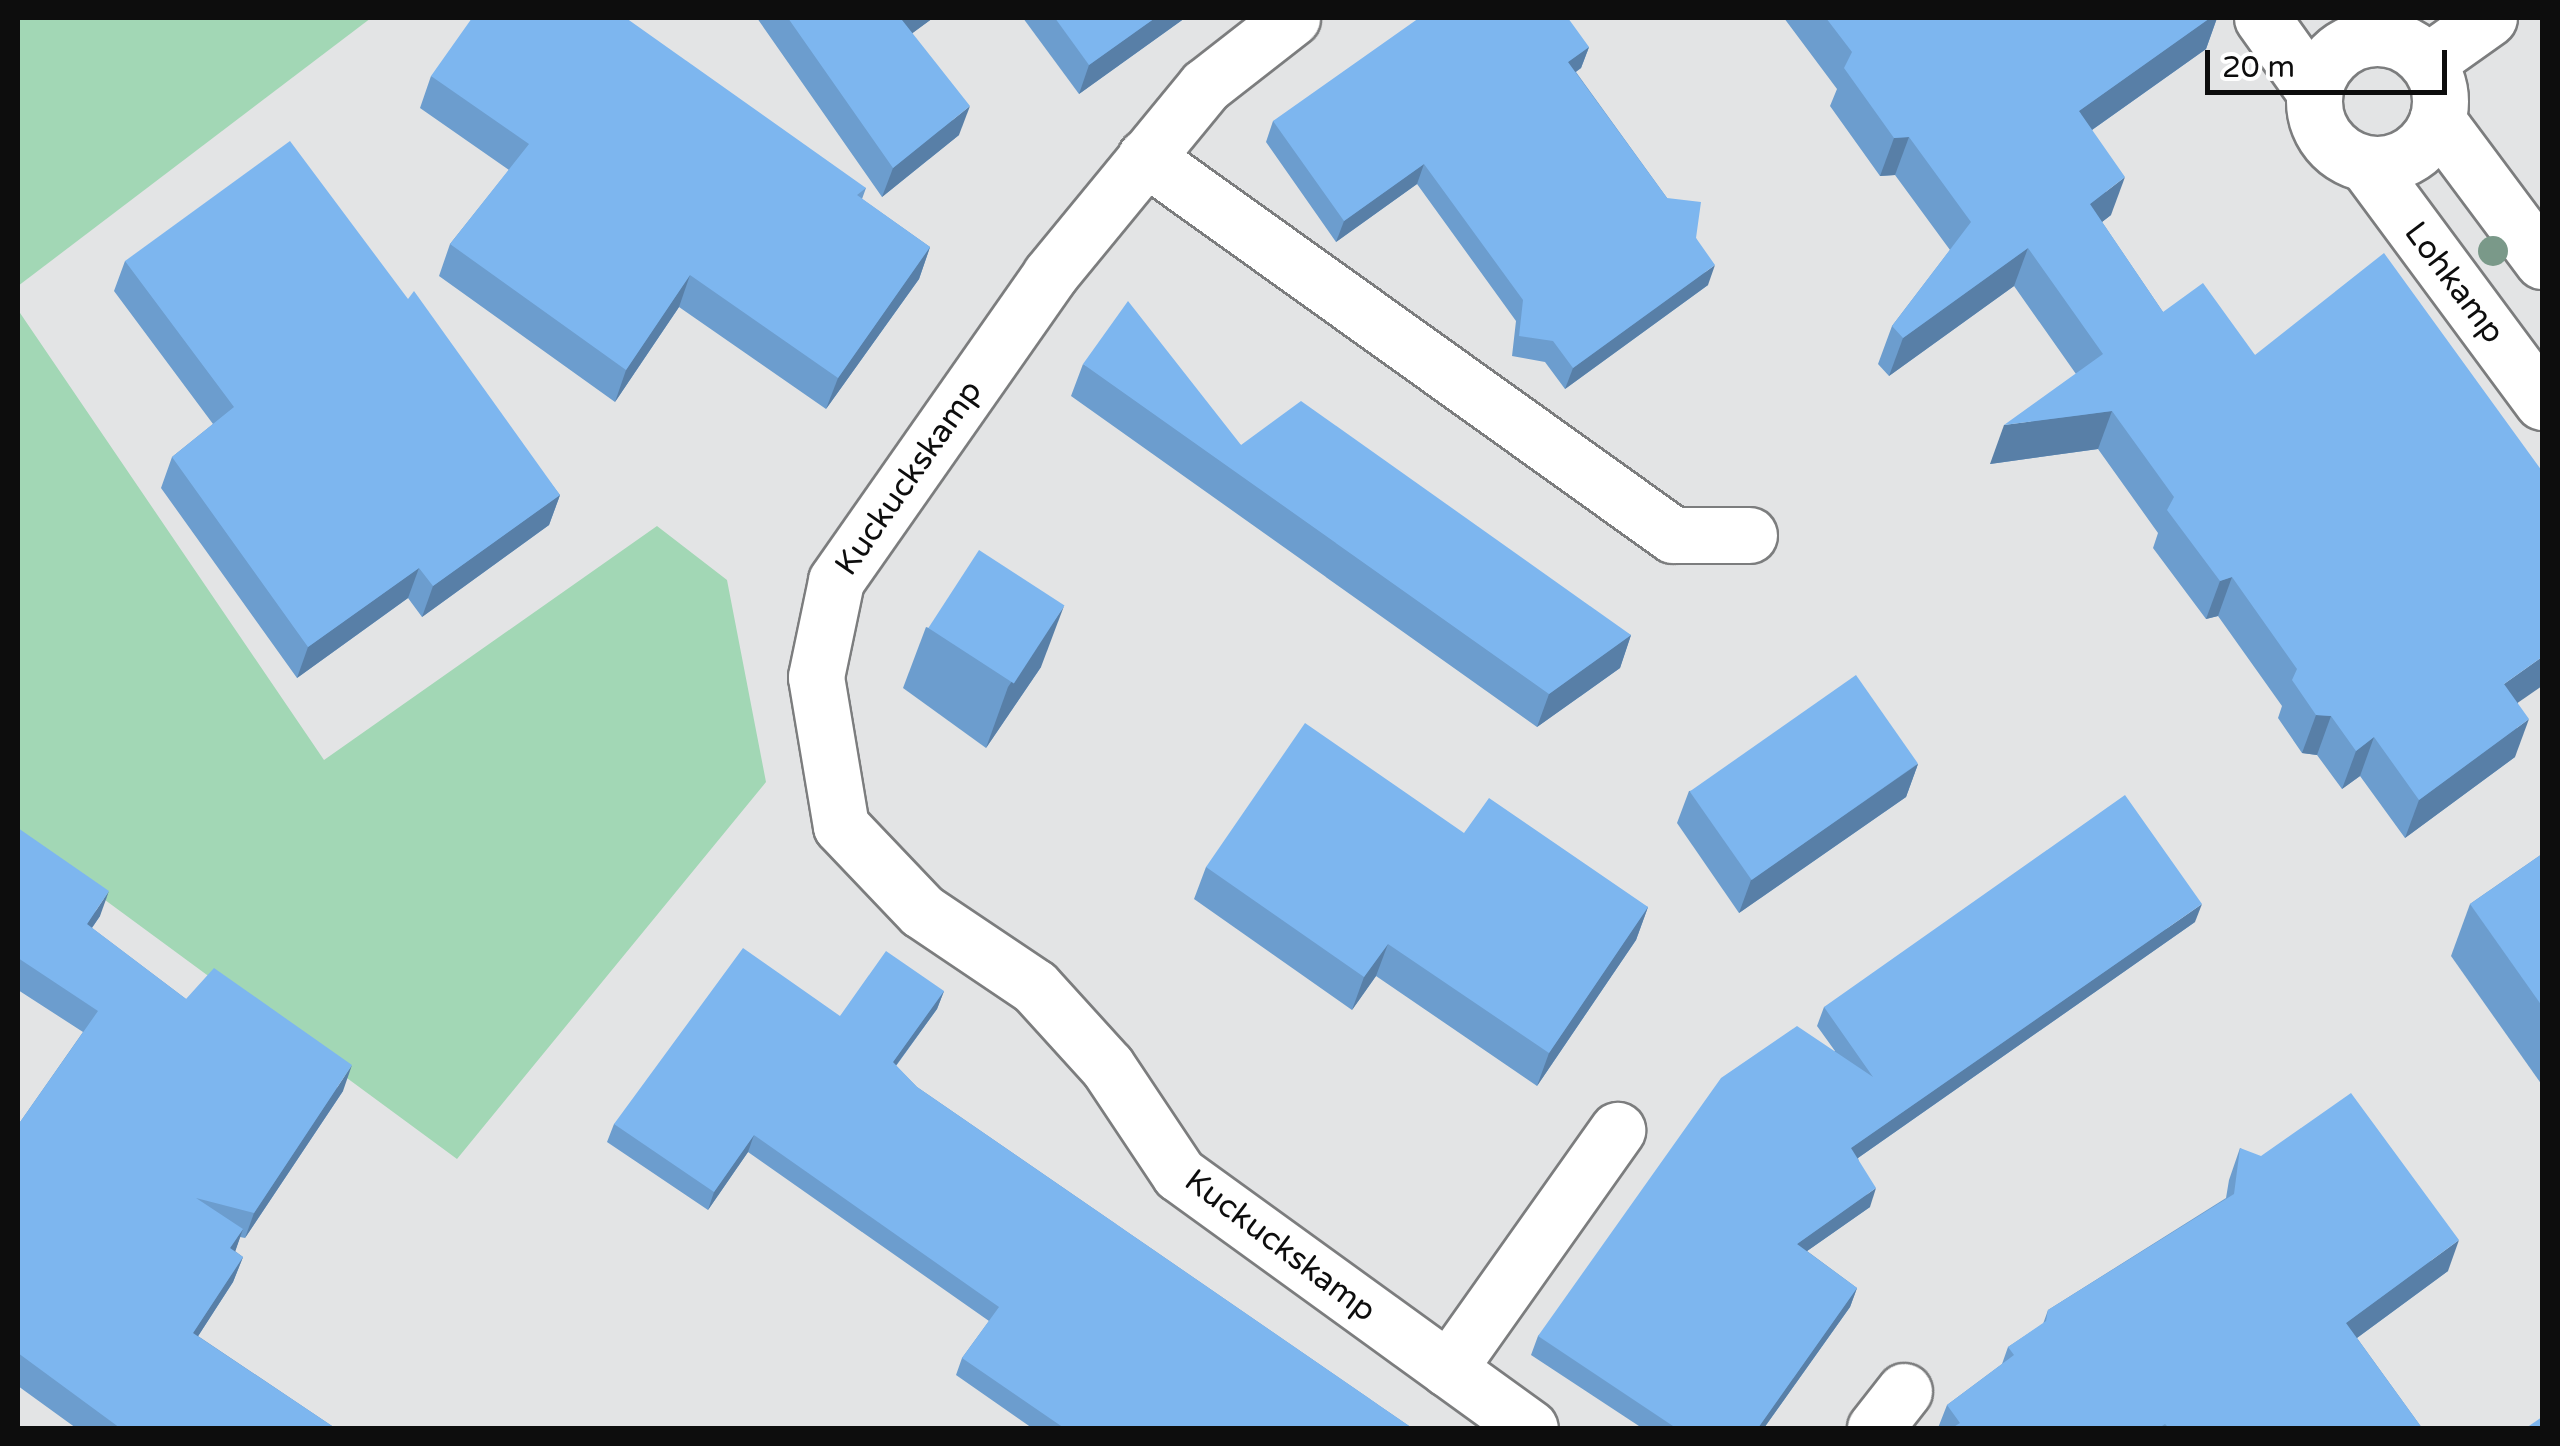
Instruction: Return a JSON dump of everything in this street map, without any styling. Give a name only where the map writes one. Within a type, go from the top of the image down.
[{"type":"street","name":"Kuckuckskamp","points":[[1292,18],[1205,86],[1145,156],[1050,274],[836,581],[816,677],[841,826],[922,911],[1035,986],[1107,1066],[1179,1174],[1530,1428]]},
{"type":"street","name":"Lohkamp","points":[[2262,18],[2314,92],[2321,132],[2366,164],[2542,402]]},
{"type":"street","points":[[2314,92],[2330,58],[2391,39],[2489,18]]},
{"type":"street","points":[[2391,39],[2438,120],[2542,261]]},
{"type":"street","points":[[2366,164],[2417,150],[2438,120]]},
{"type":"street","points":[[1145,156],[1673,536],[1749,534]]},
{"type":"street","points":[[1448,1369],[1617,1130]]},
{"type":"green space","points":[[18,18],[371,18],[18,286]]},
{"type":"green space","points":[[18,310],[324,760],[657,526],[727,580],[766,782],[457,1159],[18,836]]},
{"type":"building","points":[[472,18],[626,18],[866,188],[857,195],[930,247],[838,378],[690,275],[626,370],[450,244],[529,144],[431,76]]},
{"type":"building","points":[[788,18],[905,18],[902,20],[970,106],[893,168]]},
{"type":"building","points":[[1055,18],[1155,18],[1089,65]]},
{"type":"building","points":[[1419,18],[1568,18],[1589,47],[1568,62],[1667,198],[1701,202],[1696,238],[1715,265],[1573,368],[1553,341],[1519,336],[1523,300],[1424,164],[1344,221],[1273,121]]},
{"type":"building","points":[[1826,18],[2210,18],[2079,111],[2125,177],[2090,204],[2163,312],[2203,283],[2255,355],[2384,253],[2542,471],[2542,657],[2504,684],[2529,719],[2419,800],[2374,737],[2356,751],[2331,716],[2316,715],[2292,680],[2297,669],[2232,577],[2220,581],[2167,510],[2174,497],[2112,411],[2004,425],[2103,354],[2028,248],[1903,338],[1892,326],[1971,222],[1909,137],[1894,138],[1844,68],[1852,52]]},
{"type":"building","points":[[290,141],[408,299],[414,291],[560,495],[433,586],[419,568],[308,647],[172,457],[234,407],[125,261]]},
{"type":"building","points":[[1128,301],[1241,445],[1301,401],[1631,635],[1549,694],[1083,364]]},
{"type":"building","points":[[979,550],[1065,606],[1014,684],[928,628]]},
{"type":"building","points":[[1856,675],[1918,763],[1752,880],[1690,791]]},
{"type":"building","points":[[1305,723],[1464,833],[1489,798],[1648,907],[1549,1053],[1388,944],[1364,977],[1206,867]]},
{"type":"building","points":[[2125,795],[2202,904],[1851,1148],[1876,1188],[1797,1244],[1857,1288],[1758,1428],[1676,1428],[1538,1336],[1721,1078],[1797,1026],[1873,1077],[1824,1007]]},
{"type":"building","points":[[18,828],[109,891],[87,924],[186,999],[214,968],[352,1065],[254,1213],[196,1198],[243,1229],[230,1248],[243,1257],[193,1333],[335,1428],[120,1428],[18,1353],[18,1125],[98,1011],[18,958]]},
{"type":"building","points":[[2542,854],[2542,1006],[2470,904]]},
{"type":"building","points":[[743,948],[840,1016],[886,951],[944,991],[893,1062],[917,1087],[1412,1428],[1064,1428],[962,1358],[999,1307],[754,1135],[714,1192],[614,1124]]},
{"type":"building","points":[[2351,1093],[2459,1240],[2346,1323],[2422,1428],[2169,1428],[2165,1424],[2159,1428],[1952,1428],[1960,1423],[1947,1405],[2014,1355],[2008,1347],[2046,1321],[2048,1310],[2234,1194],[2240,1148],[2261,1156]]},
{"type":"building","points":[[2542,1417],[2542,1428],[2526,1428]]}]
